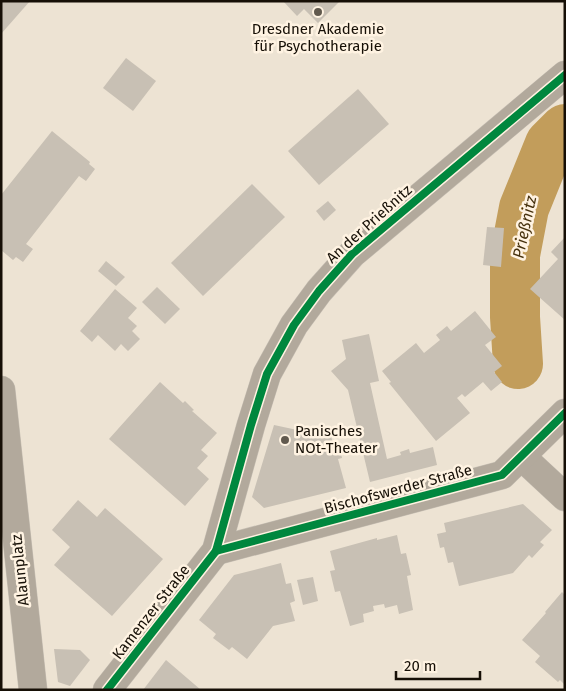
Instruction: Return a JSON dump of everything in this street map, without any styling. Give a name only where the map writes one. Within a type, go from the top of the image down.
[{"type":"street","name":"An der Prießnitz","points":[[216,551],[267,374],[294,325],[314,298],[352,254],[565,75]]},
{"type":"street","name":"Alaunplatz","points":[[1,390],[32,690]]},
{"type":"street","name":"Bischofswerder Straße","points":[[216,551],[502,475],[565,413]]},
{"type":"street","points":[[522,457],[565,497]]},
{"type":"street","name":"Kamenzer Straße","points":[[107,690],[216,551]]},
{"type":"building","points":[[1,1],[30,1],[1,34]]},
{"type":"building","name":"Dresdner Akademie für Psychotherapie","points":[[283,1],[340,1],[318,23],[304,9],[297,16]]},
{"type":"building","points":[[126,58],[156,81],[133,111],[103,88]]},
{"type":"building","points":[[358,89],[389,124],[319,185],[288,151]]},
{"type":"building","points":[[52,131],[90,162],[89,164],[95,169],[86,181],[79,176],[26,244],[33,249],[23,262],[16,257],[13,260],[1,250],[1,195]]},
{"type":"building","points":[[252,184],[285,217],[203,296],[171,263]]},
{"type":"building","points":[[328,201],[336,210],[324,221],[316,211]]},
{"type":"building","points":[[487,227],[504,228],[501,267],[483,265]]},
{"type":"building","points":[[565,237],[565,320],[530,289],[558,259],[551,252]]},
{"type":"building","points":[[106,261],[125,277],[116,286],[98,271]]},
{"type":"building","points":[[157,287],[180,309],[165,324],[142,302]]},
{"type":"building","points":[[115,289],[137,308],[128,318],[137,326],[132,331],[140,339],[128,351],[121,344],[115,351],[98,335],[92,342],[80,331]]},
{"type":"building","points":[[475,311],[496,337],[485,345],[502,366],[494,372],[502,382],[491,391],[483,382],[465,397],[462,394],[457,398],[470,413],[436,441],[389,383],[391,382],[382,371],[416,343],[424,353],[440,340],[436,335],[447,326],[451,331]]},
{"type":"building","points":[[369,334],[379,381],[370,383],[387,459],[401,455],[400,452],[409,449],[410,453],[433,447],[437,465],[370,482],[348,390],[331,371],[346,359],[342,340]]},
{"type":"building","points":[[160,382],[183,403],[185,401],[194,410],[192,411],[217,433],[201,450],[208,456],[197,468],[209,479],[185,506],[109,439]]},
{"type":"building","points":[[274,425],[302,431],[328,426],[335,450],[340,449],[342,458],[338,459],[346,488],[264,508],[252,497]]},
{"type":"building","points":[[78,500],[97,517],[105,508],[163,559],[112,616],[54,565],[70,547],[52,530]]},
{"type":"building","points":[[523,504],[552,530],[540,542],[544,545],[532,558],[529,555],[513,573],[459,586],[453,562],[448,563],[444,547],[440,548],[437,534],[446,532],[444,523]]},
{"type":"building","points":[[397,535],[401,554],[406,553],[411,575],[407,576],[413,610],[399,614],[397,605],[385,608],[384,604],[373,606],[374,611],[363,614],[364,622],[350,626],[340,591],[335,592],[330,571],[335,570],[330,551],[377,538],[377,540]]},
{"type":"building","points":[[281,563],[286,584],[291,583],[295,601],[290,603],[295,621],[273,626],[247,659],[232,647],[229,650],[213,638],[216,634],[199,620],[234,575]]},
{"type":"building","points":[[313,577],[318,601],[303,605],[297,580]]},
{"type":"building","points":[[562,592],[565,595],[565,685],[560,680],[558,682],[535,662],[540,656],[522,640]]},
{"type":"building","points":[[54,649],[80,650],[90,660],[70,686],[58,682]]},
{"type":"building","points":[[166,660],[201,690],[143,690]]},
{"type":"waterway","name":"Prießnitz","points":[[518,364],[515,317],[515,255],[524,208],[550,144],[565,129]]},
{"type":"cycle path","points":[[107,690],[216,551],[267,374],[294,325],[319,291],[352,254],[565,75]]},
{"type":"cycle path","points":[[216,551],[502,475],[565,413]]},
{"type":"place","name":"Dresdner Akademie für Psychotherapie","points":[[318,12]]},
{"type":"place","name":"Panisches NOt-Theater","points":[[285,440]]}]
